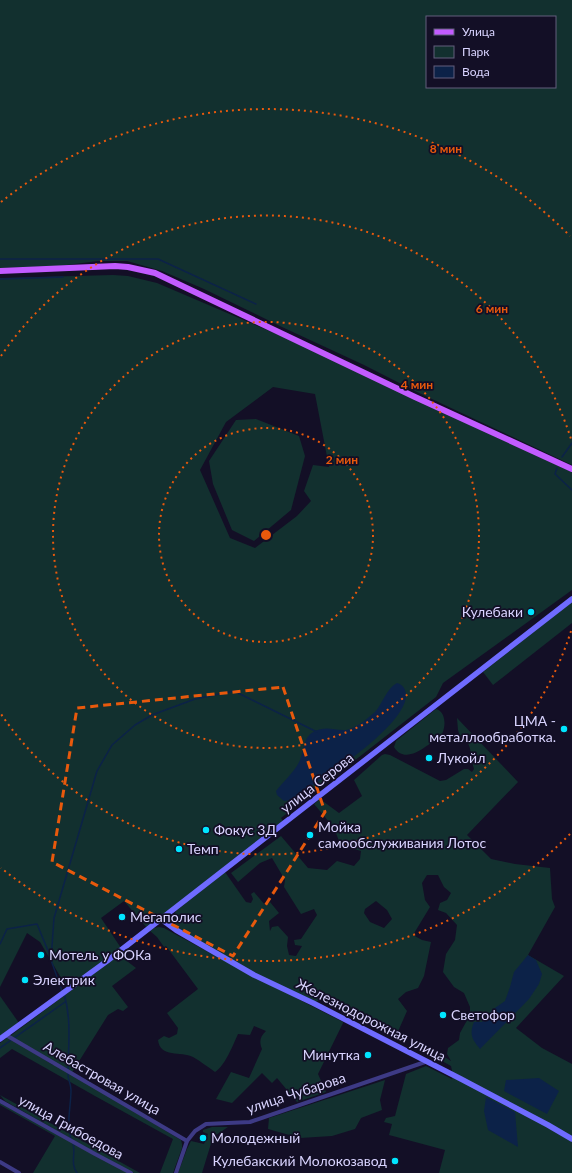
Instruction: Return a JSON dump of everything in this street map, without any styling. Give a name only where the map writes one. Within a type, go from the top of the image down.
[{"type":"main road","points":[[0,271],[115,266],[140,269],[155,274],[415,397],[572,469]]},
{"type":"main road","name":"улица Серова","points":[[0,1039],[162,919],[572,599]]},
{"type":"main road","name":"Железнодорожная улица","points":[[162,919],[176,930],[254,975],[461,1079],[572,1139]]},
{"type":"street","name":"Алебастровая улица","points":[[6,1035],[187,1141]]},
{"type":"street","name":"улица Чубарова","points":[[176,1173],[187,1141],[195,1131],[206,1124],[250,1122],[425,1062]]},
{"type":"street","name":"улица Грибоедова","points":[[0,1101],[131,1173]]},
{"type":"street","points":[[0,1162],[19,1173]]},
{"type":"highlighted area","points":[[283,687],[325,812],[233,956],[52,862],[77,708]]},
{"type":"green space","points":[[0,0],[572,0],[572,465],[204,289],[162,271],[127,261],[98,261],[59,266],[0,268]]},
{"type":"green space","points":[[113,275],[128,276],[157,283],[342,362],[500,439],[572,472],[572,590],[443,683],[436,697],[281,818],[283,821],[147,928],[124,901],[101,918],[121,948],[67,988],[40,942],[27,933],[0,987],[0,278]],"holes":[[[273,387],[315,394],[329,467],[313,465],[304,491],[311,501],[297,516],[255,548],[230,538],[200,470],[226,422]]]},
{"type":"green space","points":[[256,419],[299,436],[305,456],[291,510],[254,541],[232,530],[213,484],[209,461],[236,420]]},
{"type":"green space","points":[[572,602],[572,623],[493,685],[483,672]]},
{"type":"green space","points":[[436,709],[442,713],[444,720],[442,734],[418,751],[405,755],[399,753],[394,747],[396,741]]},
{"type":"green space","points":[[457,718],[518,782],[467,835],[491,859],[515,864],[550,868],[552,899],[555,907],[528,955],[564,976],[516,1028],[542,1048],[572,1064],[572,1173],[439,1173],[445,1150],[389,1135],[392,1124],[384,1122],[386,1118],[395,1116],[406,1074],[426,1066],[452,1079],[453,1075],[451,1066],[442,1061],[443,1056],[451,1061],[447,1054],[448,1048],[459,1040],[460,1033],[470,1015],[470,1007],[464,993],[454,987],[443,972],[446,954],[455,940],[457,925],[446,913],[438,910],[440,903],[447,900],[451,893],[444,887],[438,875],[427,875],[422,883],[425,900],[430,907],[413,935],[422,940],[431,942],[424,976],[418,988],[406,992],[398,999],[407,1011],[396,1036],[325,999],[315,1002],[255,973],[178,929],[175,925],[174,916],[176,911],[225,872],[246,902],[251,903],[253,899],[251,894],[254,892],[265,905],[270,902],[279,913],[269,921],[270,931],[272,927],[278,926],[288,937],[287,946],[289,955],[296,956],[302,946],[295,945],[294,940],[301,939],[317,915],[314,909],[301,914],[284,887],[285,880],[272,858],[260,863],[238,882],[231,873],[281,836],[308,868],[327,870],[337,861],[354,866],[360,859],[361,851],[340,845],[333,828],[314,804],[320,799],[339,813],[362,796],[354,780],[385,754],[390,755],[440,781],[446,780],[464,769],[468,769],[472,772],[474,769],[468,743],[461,740]],"holes":[[[376,901],[387,910],[392,919],[384,928],[370,922],[364,913],[365,909]]]},
{"type":"green space","points":[[159,927],[164,928],[343,1022],[318,1074],[326,1092],[297,1102],[277,1078],[272,1083],[262,1073],[232,1103],[216,1099],[231,1072],[249,1078],[262,1049],[262,1035],[266,1031],[254,1026],[250,1035],[238,1034],[222,1065],[215,1072],[193,1057],[167,1052],[163,1049],[158,1040],[164,1036],[169,1038],[177,1034],[178,1028],[167,1013],[198,989],[166,946],[164,947],[157,937],[150,931]]},
{"type":"green space","points":[[119,955],[136,968],[112,986],[128,1007],[123,1011],[118,1009],[108,1015],[71,1074],[181,1140],[182,1148],[173,1173],[160,1173],[173,1139],[12,1049],[0,1058],[0,1043],[8,1037],[53,1065],[54,1064],[10,1036]]},
{"type":"green space","points":[[0,996],[19,1023],[0,1036]]},
{"type":"green space","points":[[385,1080],[380,1100],[382,1110],[361,1118],[355,1129],[332,1136],[300,1138],[268,1129],[269,1118]]},
{"type":"green space","points":[[0,1095],[140,1173],[134,1173],[96,1153],[5,1101]]},
{"type":"green space","points":[[0,1103],[128,1173],[33,1173],[55,1136],[0,1105]]},
{"type":"green space","points":[[212,1127],[228,1127],[213,1137],[202,1173],[178,1173],[191,1141],[204,1144],[208,1134],[203,1132],[203,1130]]},
{"type":"water","points":[[397,683],[404,688],[406,692],[403,705],[395,718],[368,745],[337,769],[296,797],[284,801],[277,795],[276,791],[298,764],[307,738],[313,732],[322,729],[346,730],[353,728],[375,712],[387,692]]},
{"type":"water","points":[[528,955],[536,960],[542,974],[539,984],[529,999],[480,1049],[472,1037],[474,1022],[482,1022],[492,1010],[505,1001],[514,972]]},
{"type":"water","points":[[539,1078],[559,1091],[547,1114],[504,1091],[506,1080]]},
{"type":"water","points":[[486,1097],[515,1112],[518,1147],[488,1130],[484,1111]]},
{"type":"waterway","points":[[0,259],[158,259],[256,304]]},
{"type":"waterway","points":[[0,279],[63,277]]},
{"type":"waterway","points":[[562,457],[572,443]]},
{"type":"waterway","points":[[557,468],[555,474],[572,490]]},
{"type":"waterway","points":[[62,991],[51,960],[54,918],[97,771],[112,745],[135,725],[152,715],[195,699],[234,691],[317,732]]},
{"type":"waterway","points":[[0,944],[7,929],[37,924],[51,958]]},
{"type":"waterway","points":[[64,994],[69,1024],[68,1079],[71,1086],[69,1115],[71,1139]]},
{"type":"waterway","points":[[0,1048],[65,1002]]},
{"type":"waterway","points":[[73,1143],[73,1162],[77,1173]]},
{"type":"place","name":"Кулебаки","points":[[531,612]]},
{"type":"place","name":"ЦМА - металлообработка.","points":[[564,729]]},
{"type":"place","name":"Лукойл","points":[[429,758]]},
{"type":"place","name":"Фокус 3Д","points":[[206,830]]},
{"type":"place","name":"Мойка самообслуживания Лотос","points":[[310,835]]},
{"type":"place","name":"Темп","points":[[179,849]]},
{"type":"place","name":"Мегаполис","points":[[122,917]]},
{"type":"place","name":"Мотель у ФОКа","points":[[41,955]]},
{"type":"place","name":"Электрик","points":[[25,980]]},
{"type":"place","name":"Светофор","points":[[443,1015]]},
{"type":"place","name":"Минутка","points":[[368,1055]]},
{"type":"place","name":"Молодежный","points":[[203,1138]]},
{"type":"place","name":"Кулебакский Молокозавод","points":[[395,1161]]}]
